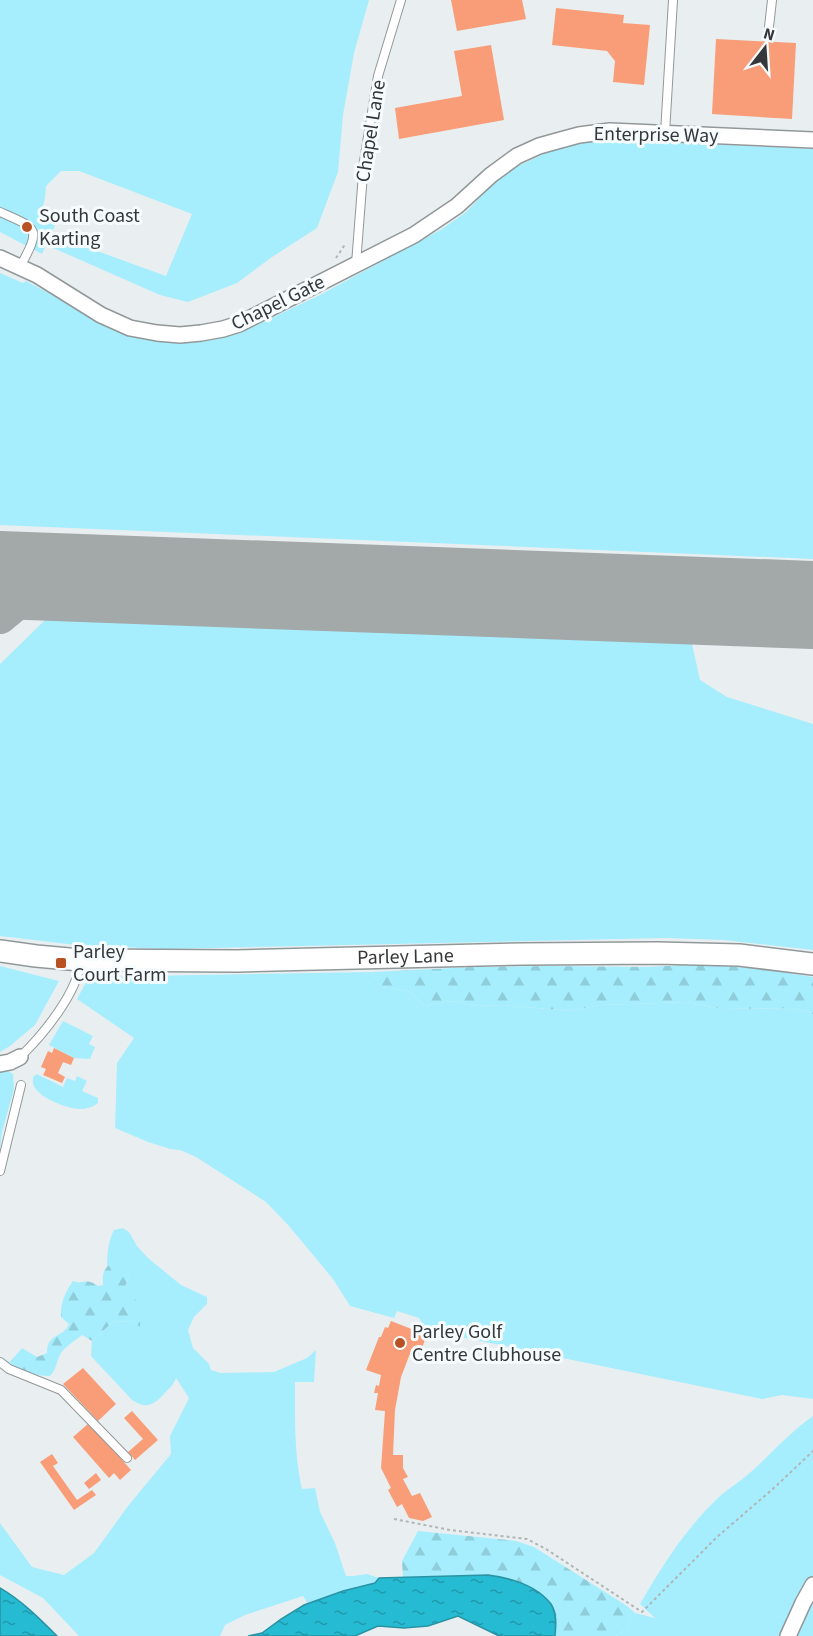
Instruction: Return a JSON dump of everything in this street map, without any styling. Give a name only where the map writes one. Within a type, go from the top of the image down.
[{"type":"main road","name":"Parley Lane","points":[[0,951],[80,960],[237,961],[657,953],[739,955],[813,964]]},
{"type":"street","name":"Enterprise Way","points":[[356,264],[414,235],[457,206],[502,166],[517,156],[539,146],[579,135],[610,131],[813,140]]},
{"type":"street","name":"Chapel Gate","points":[[0,258],[38,275],[101,315],[130,328],[180,335],[201,333],[239,324],[356,264]]},
{"type":"street","points":[[0,1064],[20,1057]]},
{"type":"street","points":[[788,1636],[802,1603],[813,1585]]},
{"type":"lane","name":"Chapel Lane","points":[[356,264],[364,161],[378,76],[401,0]]},
{"type":"lane","points":[[665,133],[674,0]]},
{"type":"lane","points":[[769,27],[772,0]]},
{"type":"lane","points":[[0,212],[29,225],[33,232],[34,240],[20,267]]},
{"type":"lane","points":[[20,1057],[48,1027],[63,1003],[78,977],[80,960]]},
{"type":"lane","points":[[0,1171],[21,1085]]},
{"type":"lane","points":[[0,1362],[9,1369],[61,1390],[127,1458]]},
{"type":"path","points":[[331,263],[340,255],[347,242],[358,240]]},
{"type":"path","points":[[394,1519],[450,1530],[527,1539],[642,1612],[717,1538],[813,1451]]},
{"type":"green space","points":[[0,0],[369,0],[354,53],[343,115],[338,172],[317,228],[237,283],[188,302],[160,295],[51,247],[53,235],[166,276],[192,214],[79,171],[61,171],[46,186],[43,206],[57,221],[42,254],[0,232]]},
{"type":"green space","points":[[622,140],[813,149],[813,559],[0,525],[0,273],[23,283],[26,281],[99,320],[166,341],[191,342],[217,339],[240,333],[320,295],[442,229],[465,213],[493,184],[512,169],[552,150],[585,142]]},
{"type":"green space","points":[[45,620],[692,644],[700,680],[727,697],[813,724],[813,950],[723,940],[666,938],[163,949],[76,945],[0,936],[0,664]]},
{"type":"green space","points":[[707,964],[813,977],[813,1014],[794,1008],[722,1009],[687,1002],[600,1005],[571,1011],[503,1005],[478,1006],[451,1001],[424,1006],[409,991],[382,987],[371,972],[475,967],[647,967]]},
{"type":"green space","points":[[0,966],[59,981],[35,1025],[0,1052]]},
{"type":"green space","points":[[371,972],[382,987],[409,991],[424,1006],[451,1001],[478,1006],[503,1005],[571,1011],[600,1005],[687,1002],[722,1009],[794,1008],[813,1014],[813,1399],[782,1395],[762,1399],[427,1330],[419,1318],[397,1311],[394,1318],[350,1306],[333,1279],[266,1202],[196,1157],[180,1150],[148,1142],[115,1128],[117,1063],[134,1038],[77,999],[89,977]]},
{"type":"green space","points":[[63,1021],[93,1036],[89,1044],[95,1047],[90,1059],[74,1058],[49,1045]]},
{"type":"green space","points":[[0,1068],[13,1074],[14,1089],[2,1132],[0,1150]]},
{"type":"green space","points":[[37,1074],[63,1087],[67,1078],[75,1081],[77,1076],[87,1081],[82,1091],[98,1098],[98,1103],[90,1108],[80,1109],[54,1102],[42,1095],[34,1086],[33,1077]]},
{"type":"green space","points":[[123,1228],[129,1232],[137,1246],[148,1258],[181,1285],[207,1297],[207,1304],[194,1317],[188,1330],[193,1348],[209,1364],[211,1370],[221,1373],[274,1372],[307,1358],[316,1350],[314,1382],[295,1382],[296,1449],[302,1489],[315,1488],[320,1512],[335,1543],[346,1576],[367,1574],[379,1578],[375,1583],[343,1591],[308,1604],[303,1596],[245,1615],[225,1625],[220,1636],[79,1636],[43,1598],[0,1575],[0,1523],[32,1567],[64,1575],[94,1553],[128,1506],[171,1454],[170,1436],[189,1398],[176,1378],[156,1401],[149,1405],[141,1405],[132,1400],[91,1356],[92,1341],[114,1321],[134,1322],[140,1326],[124,1289],[129,1277],[113,1263],[107,1267],[108,1248],[114,1230]]},
{"type":"green space","points":[[113,1263],[125,1268],[129,1277],[124,1289],[141,1305],[140,1327],[134,1322],[114,1321],[92,1341],[82,1335],[63,1351],[50,1376],[26,1372],[4,1360],[10,1362],[22,1348],[37,1357],[47,1353],[52,1339],[63,1332],[69,1324],[61,1317],[61,1307],[65,1294],[73,1281],[103,1285],[104,1272]]},
{"type":"green space","points":[[813,1416],[813,1636],[616,1636],[627,1628],[635,1613],[655,1618],[640,1604],[685,1534],[719,1497],[748,1475]]},
{"type":"green space","points":[[418,1531],[516,1541],[534,1547],[635,1613],[627,1628],[616,1636],[555,1636],[556,1622],[451,1576],[403,1578],[402,1561]]},
{"type":"water","points":[[488,1575],[531,1587],[545,1597],[554,1611],[555,1636],[499,1636],[458,1616],[428,1626],[404,1628],[378,1626],[355,1636],[248,1636],[262,1633],[304,1605],[343,1591],[375,1583],[379,1578]]},
{"type":"water","points":[[0,1588],[23,1604],[57,1636],[0,1636]]},
{"type":"building","points":[[451,0],[522,0],[526,19],[457,31]]},
{"type":"building","points":[[556,8],[624,15],[623,23],[650,25],[644,85],[613,82],[615,61],[607,51],[552,45]]},
{"type":"building","points":[[716,39],[796,43],[792,119],[712,114]]},
{"type":"building","points":[[491,45],[504,120],[399,139],[395,108],[462,96],[454,51]]},
{"type":"building","points":[[54,1048],[74,1058],[71,1065],[63,1062],[58,1073],[65,1077],[62,1083],[43,1075],[46,1069],[41,1067],[48,1051],[52,1053]]},
{"type":"building","points":[[391,1321],[427,1335],[421,1350],[411,1351],[401,1377],[395,1410],[393,1455],[403,1455],[403,1468],[408,1477],[403,1479],[412,1496],[420,1493],[432,1517],[423,1521],[409,1518],[402,1504],[397,1507],[388,1490],[391,1488],[381,1468],[385,1411],[375,1410],[378,1393],[374,1393],[376,1385],[379,1386],[381,1375],[366,1370],[379,1337]]},
{"type":"building","points":[[83,1368],[116,1404],[98,1421],[63,1384]]},
{"type":"building","points":[[132,1411],[158,1440],[135,1460],[128,1452],[143,1439],[124,1418]]},
{"type":"building","points":[[89,1423],[131,1470],[120,1480],[114,1473],[109,1478],[73,1437]]},
{"type":"building","points":[[52,1454],[58,1463],[53,1466],[77,1500],[92,1490],[96,1495],[74,1510],[40,1462]]},
{"type":"building","points":[[96,1473],[101,1480],[89,1489],[84,1483]]},
{"type":"taxiway","points":[[0,563],[46,577]]},
{"type":"taxiway","points":[[0,617],[37,588],[65,578]]},
{"type":"taxiway","points":[[777,603],[813,621]]},
{"type":"runway","points":[[0,575],[813,605]]},
{"type":"place","name":"South Coast Karting","points":[[27,227]]},
{"type":"place","name":"Parley Court Farm","points":[[61,963]]},
{"type":"place","name":"Parley Golf Centre Clubhouse","points":[[400,1343]]}]
